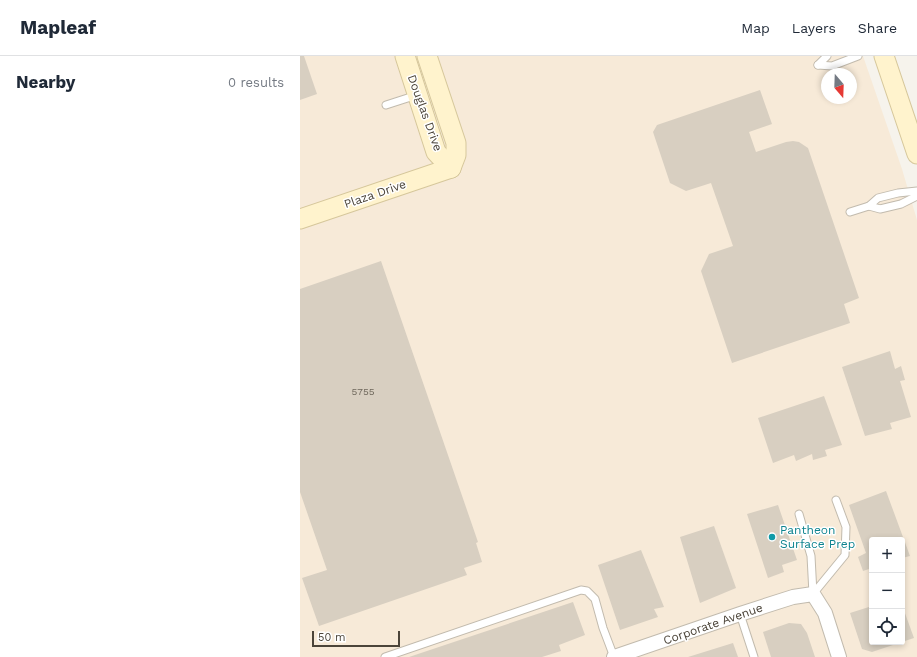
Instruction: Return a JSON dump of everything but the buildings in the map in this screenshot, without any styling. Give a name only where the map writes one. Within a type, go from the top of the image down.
[{"type":"street","name":"Douglas Drive","points":[[405,56],[436,152],[451,168],[456,155],[456,143],[427,56]]},
{"type":"street","points":[[884,56],[917,154]]},
{"type":"street","name":"Plaza Drive","points":[[300,220],[451,168]]},
{"type":"street","points":[[813,594],[825,613],[839,657]]},
{"type":"street","name":"Corporate Avenue","points":[[614,657],[639,653],[740,614],[793,597],[813,594]]},
{"type":"lane","points":[[827,56],[818,65],[832,66],[858,56]]},
{"type":"lane","points":[[386,105],[417,95]]},
{"type":"lane","points":[[850,212],[869,206],[878,198],[898,193],[917,191]]},
{"type":"lane","points":[[869,206],[880,209],[902,204],[917,196]]},
{"type":"lane","points":[[813,594],[845,555],[846,527],[836,500]]},
{"type":"lane","points":[[799,514],[811,556],[813,594]]},
{"type":"lane","points":[[385,657],[581,590],[587,591],[595,599],[603,628],[614,657]]},
{"type":"lane","points":[[740,614],[754,657]]},
{"type":"shaded area","points":[[300,56],[863,56],[902,169],[917,220],[917,657],[300,657]]},
{"type":"place","name":"Pantheon Surface Prep","points":[[772,537]]}]
